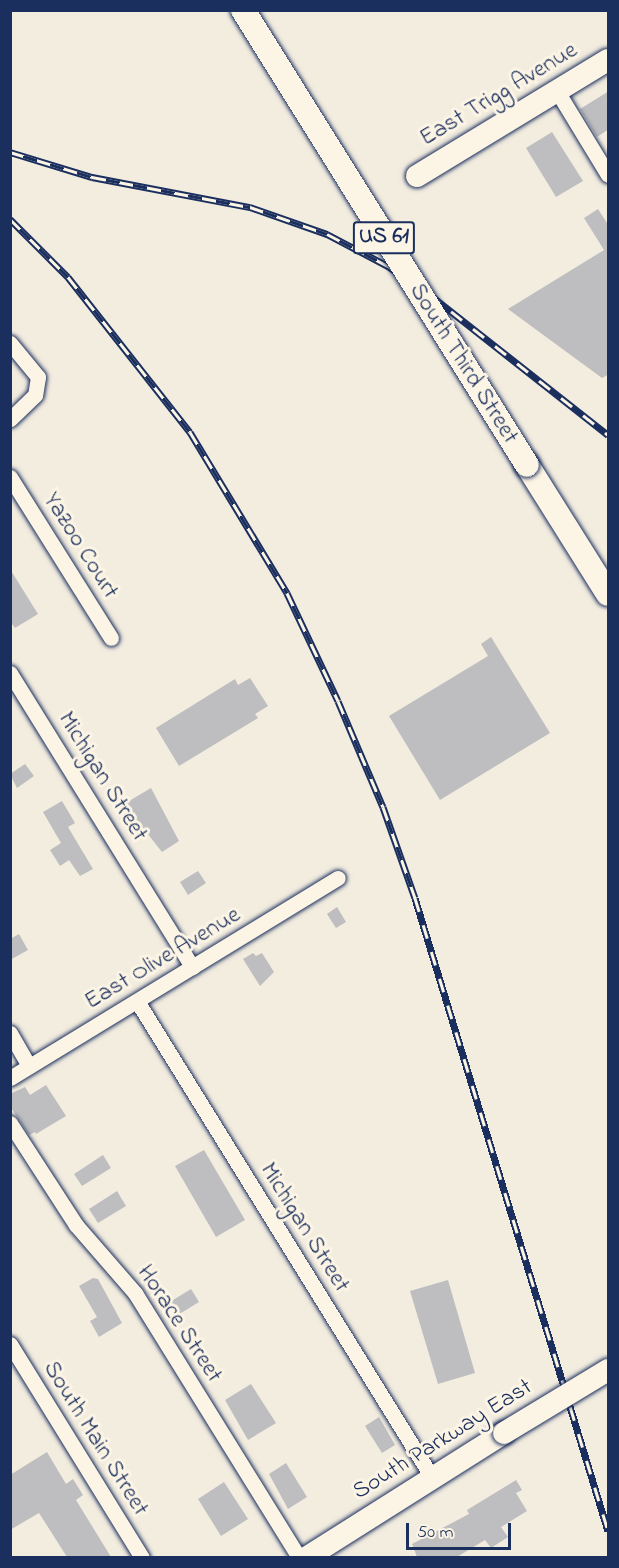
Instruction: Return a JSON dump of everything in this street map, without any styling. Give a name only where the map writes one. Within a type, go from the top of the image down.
[{"type":"main road","name":"South Third Street","points":[[243,10],[609,594]]},
{"type":"main road","name":"East Trigg Avenue","points":[[417,176],[609,60]]},
{"type":"main road","name":"South Parkway East","points":[[306,1557],[609,1370]]},
{"type":"street","points":[[557,91],[609,175]]},
{"type":"street","points":[[10,343],[38,376],[34,394],[10,419]]},
{"type":"street","name":"Yazoo Court","points":[[10,477],[111,638]]},
{"type":"street","name":"Michigan Street","points":[[10,673],[192,967]]},
{"type":"street","name":"East Olive Avenue","points":[[10,1078],[338,878]]},
{"type":"street","name":"Michigan Street","points":[[137,1001],[433,1479]]},
{"type":"street","points":[[10,1033],[29,1066]]},
{"type":"street","name":"Horace Street","points":[[10,1123],[76,1226],[135,1293],[299,1557]]},
{"type":"street","name":"South Main Street","points":[[10,1344],[142,1557]]},
{"type":"building","points":[[609,91],[609,129],[597,137],[580,109]]},
{"type":"building","points":[[552,132],[583,181],[556,197],[526,148]]},
{"type":"building","points":[[598,209],[609,226],[609,374],[602,378],[508,309],[604,250],[584,218]]},
{"type":"building","points":[[10,569],[38,614],[15,628],[10,621]]},
{"type":"building","points":[[491,637],[550,733],[440,800],[389,716],[488,656],[481,644]]},
{"type":"building","points":[[250,678],[268,706],[255,714],[258,718],[179,766],[156,728],[235,679],[238,685]]},
{"type":"building","points":[[25,764],[34,776],[17,788],[10,774]]},
{"type":"building","points":[[151,788],[179,841],[162,852],[124,804]]},
{"type":"building","points":[[62,801],[75,823],[68,827],[93,869],[80,876],[69,860],[60,866],[50,850],[61,843],[43,812]]},
{"type":"building","points":[[198,871],[206,883],[188,895],[180,882]]},
{"type":"building","points":[[337,907],[346,922],[336,928],[327,914]]},
{"type":"building","points":[[19,934],[28,950],[10,960],[10,939]]},
{"type":"building","points":[[253,953],[256,956],[262,953],[274,972],[260,986],[243,959]]},
{"type":"building","points":[[46,1085],[66,1116],[36,1134],[35,1132],[29,1135],[10,1106],[10,1094],[25,1087],[30,1095]]},
{"type":"building","points":[[204,1150],[245,1220],[216,1237],[175,1166]]},
{"type":"building","points":[[103,1155],[111,1168],[82,1186],[74,1174]]},
{"type":"building","points":[[117,1191],[126,1206],[98,1223],[89,1209]]},
{"type":"building","points":[[93,1278],[98,1279],[122,1323],[99,1337],[90,1321],[97,1317],[79,1286]]},
{"type":"building","points":[[448,1280],[475,1373],[438,1384],[410,1291]]},
{"type":"building","points":[[191,1289],[199,1302],[173,1318],[165,1305]]},
{"type":"building","points":[[251,1384],[276,1423],[248,1440],[225,1400]]},
{"type":"building","points":[[379,1417],[395,1445],[382,1453],[365,1426]]},
{"type":"building","points":[[47,1452],[66,1484],[73,1479],[83,1495],[76,1500],[111,1557],[67,1557],[39,1513],[10,1530],[10,1475]]},
{"type":"building","points":[[286,1463],[307,1497],[288,1509],[269,1474]]},
{"type":"building","points":[[516,1480],[522,1490],[516,1493],[527,1511],[501,1527],[508,1537],[491,1548],[485,1540],[457,1557],[417,1557],[412,1544],[469,1514],[467,1510]]},
{"type":"building","points":[[224,1482],[248,1519],[221,1536],[198,1499]]},
{"type":"railway","points":[[10,152],[92,177],[250,207],[327,234],[388,266],[429,294],[608,435]]},
{"type":"railway","points":[[10,219],[68,277],[190,432],[287,593],[338,701],[383,807],[415,898],[608,1531]]}]
